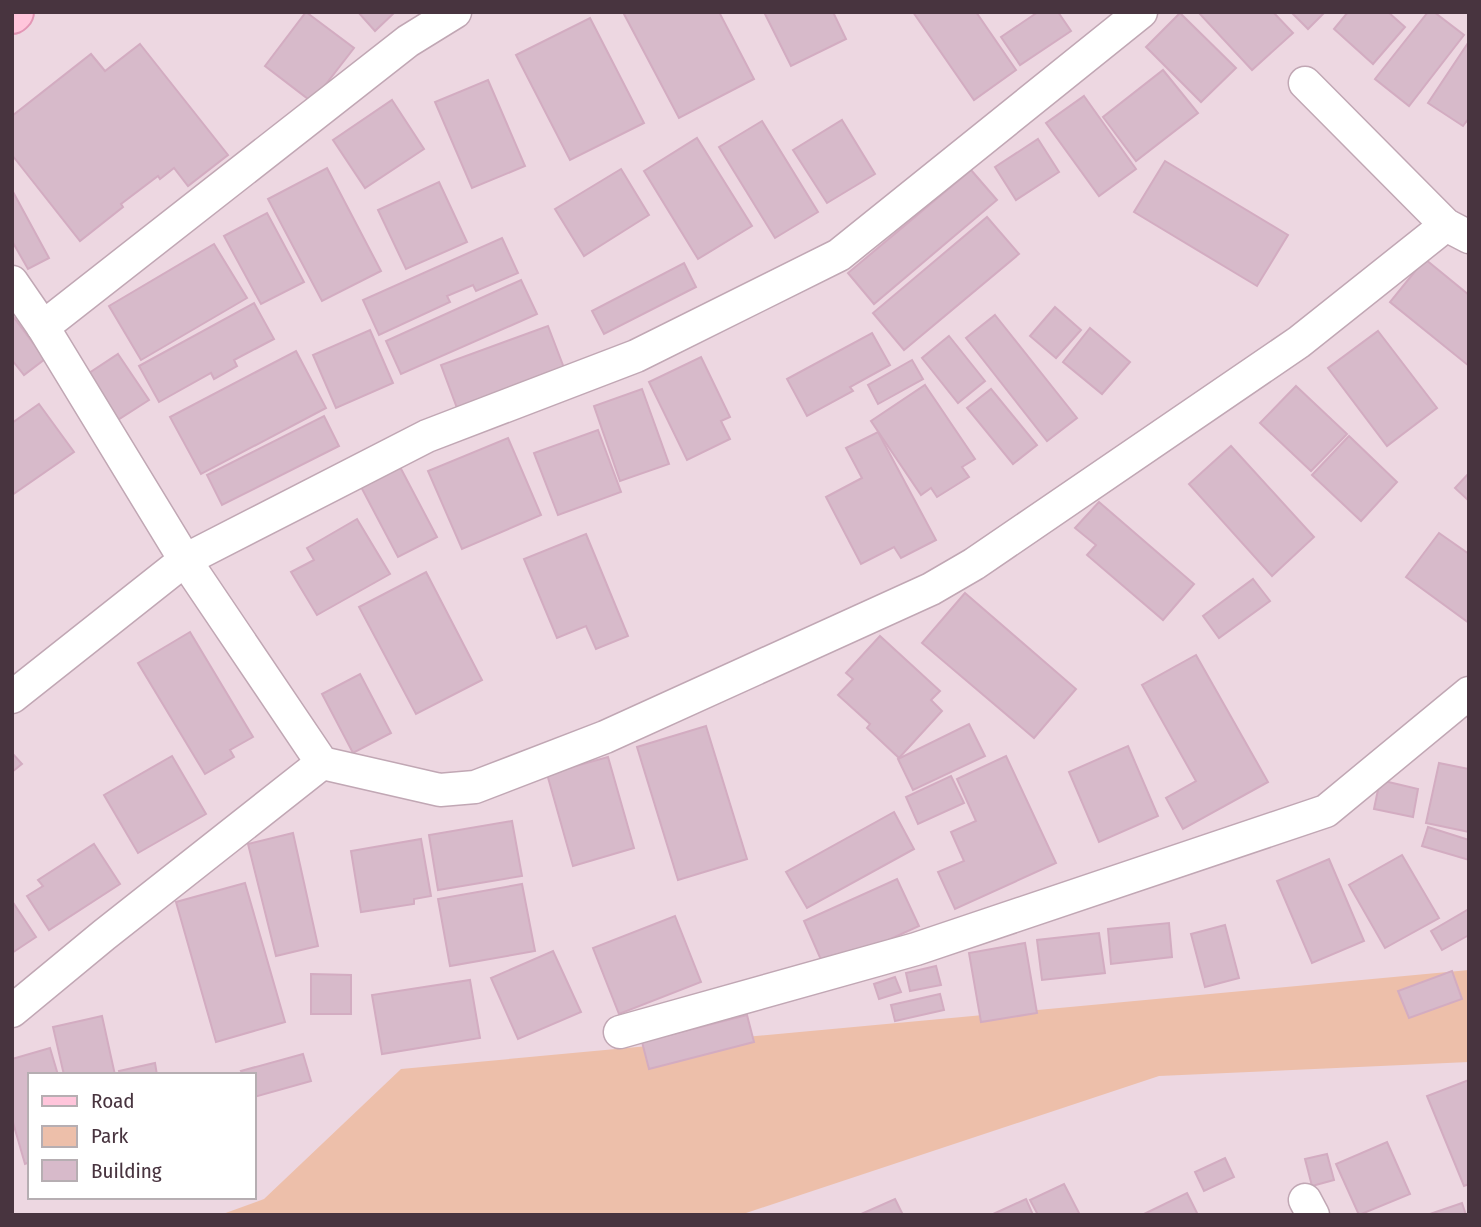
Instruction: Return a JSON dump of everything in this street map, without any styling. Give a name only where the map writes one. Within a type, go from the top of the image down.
[{"type":"street","points":[[43,327],[408,41],[455,12]]},
{"type":"street","points":[[12,697],[185,559],[427,436],[636,356],[839,255],[1141,12]]},
{"type":"street","points":[[12,282],[43,327],[185,559],[322,763],[440,790],[475,787],[605,737],[931,589],[974,564],[1457,231],[1305,83]]},
{"type":"street","points":[[620,1032],[916,949],[1326,811],[1469,693]]},
{"type":"street","points":[[12,1011],[114,926],[322,763]]},
{"type":"shaded area","points":[[12,12],[1469,12],[1469,1215],[12,1215]]},
{"type":"green space","points":[[1469,970],[1469,1062],[1159,1076],[740,1215],[220,1215],[264,1199],[401,1069]]},
{"type":"building","points":[[306,12],[354,48],[312,102],[265,66]]},
{"type":"building","points":[[358,12],[395,12],[375,31]]},
{"type":"building","points":[[719,12],[754,79],[679,118],[624,14]]},
{"type":"building","points":[[764,12],[833,12],[846,39],[791,66]]},
{"type":"building","points":[[913,12],[976,12],[1016,70],[974,100]]},
{"type":"building","points":[[1038,12],[1058,12],[1071,31],[1020,65],[1001,37]]},
{"type":"building","points":[[1273,12],[1293,33],[1252,70],[1199,13]]},
{"type":"building","points":[[1291,12],[1325,12],[1308,29]]},
{"type":"building","points":[[1348,12],[1388,12],[1405,27],[1373,64],[1334,29]]},
{"type":"building","points":[[1428,12],[1434,12],[1464,35],[1409,106],[1375,79]]},
{"type":"building","points":[[1180,13],[1236,68],[1201,102],[1146,47]]},
{"type":"building","points":[[590,18],[644,123],[570,160],[516,55]]},
{"type":"building","points":[[1468,43],[1469,118],[1463,126],[1428,103]]},
{"type":"building","points":[[140,44],[228,155],[188,186],[174,168],[160,179],[158,176],[121,204],[123,207],[80,241],[12,155],[12,116],[91,54],[105,71]]},
{"type":"building","points":[[1163,70],[1198,113],[1136,161],[1103,117]]},
{"type":"building","points":[[488,80],[525,166],[472,188],[435,102]]},
{"type":"building","points":[[1084,96],[1136,169],[1099,196],[1046,123]]},
{"type":"building","points":[[392,100],[424,149],[365,188],[333,140]]},
{"type":"building","points":[[842,120],[875,174],[827,203],[793,150]]},
{"type":"building","points":[[762,121],[818,212],[775,238],[719,147]]},
{"type":"building","points":[[697,138],[752,226],[698,259],[644,171]]},
{"type":"building","points":[[1038,139],[1059,172],[1016,200],[995,167]]},
{"type":"building","points":[[1165,161],[1288,235],[1257,286],[1134,212]]},
{"type":"building","points":[[327,168],[381,271],[322,301],[268,199]]},
{"type":"building","points":[[621,169],[649,215],[584,256],[555,209]]},
{"type":"building","points":[[971,170],[997,200],[874,304],[848,273]]},
{"type":"building","points":[[439,182],[467,242],[406,269],[378,210]]},
{"type":"building","points":[[12,190],[49,258],[28,269],[12,241]]},
{"type":"building","points":[[267,213],[304,282],[261,304],[224,236]]},
{"type":"building","points":[[987,217],[1019,254],[904,350],[873,313]]},
{"type":"building","points":[[502,238],[518,273],[476,291],[473,285],[447,296],[450,302],[379,335],[363,300]]},
{"type":"building","points":[[214,244],[247,298],[141,360],[109,306]]},
{"type":"building","points":[[1425,259],[1469,295],[1469,366],[1390,302]]},
{"type":"building","points":[[684,263],[696,287],[604,334],[592,311]]},
{"type":"building","points":[[521,280],[537,314],[401,374],[386,341]]},
{"type":"building","points":[[254,303],[274,339],[234,360],[237,366],[214,379],[211,373],[159,402],[139,366]]},
{"type":"building","points":[[1055,307],[1081,330],[1056,358],[1030,336]]},
{"type":"building","points":[[12,315],[45,359],[24,375],[12,360]]},
{"type":"building","points":[[995,315],[1077,418],[1047,441],[966,338]]},
{"type":"building","points":[[548,326],[564,368],[457,408],[441,365]]},
{"type":"building","points":[[1090,328],[1130,362],[1102,394],[1063,362]]},
{"type":"building","points":[[370,330],[393,383],[336,408],[313,355]]},
{"type":"building","points":[[1378,331],[1437,408],[1387,446],[1328,368]]},
{"type":"building","points":[[872,333],[890,365],[850,387],[853,391],[807,416],[787,379]]},
{"type":"building","points":[[949,336],[985,381],[958,403],[922,358]]},
{"type":"building","points":[[296,351],[326,408],[201,474],[170,417]]},
{"type":"building","points":[[118,354],[149,400],[113,423],[83,377]]},
{"type":"building","points":[[701,357],[730,417],[721,421],[730,439],[687,460],[649,382]]},
{"type":"building","points":[[912,360],[923,379],[878,404],[868,385]]},
{"type":"building","points":[[925,385],[975,459],[962,467],[969,477],[937,497],[931,488],[921,495],[871,421]]},
{"type":"building","points":[[1296,386],[1347,434],[1311,471],[1260,423]]},
{"type":"building","points":[[642,389],[669,464],[620,481],[594,406]]},
{"type":"building","points":[[991,389],[1037,445],[1013,464],[967,408]]},
{"type":"building","points":[[39,404],[74,452],[12,495],[12,423]]},
{"type":"building","points":[[324,416],[339,446],[222,505],[207,475]]},
{"type":"building","points":[[598,430],[621,492],[558,515],[534,453]]},
{"type":"building","points":[[878,432],[936,540],[901,558],[894,547],[861,564],[826,497],[862,478],[846,448]]},
{"type":"building","points":[[1349,436],[1397,482],[1361,521],[1312,475]]},
{"type":"building","points":[[508,438],[541,515],[462,549],[428,471]]},
{"type":"building","points":[[1231,446],[1314,537],[1272,576],[1189,484]]},
{"type":"building","points":[[399,465],[437,537],[398,557],[360,485]]},
{"type":"building","points":[[1469,473],[1469,501],[1455,488]]},
{"type":"building","points":[[1099,502],[1194,584],[1163,620],[1087,555],[1096,545],[1075,528]]},
{"type":"building","points":[[357,519],[390,574],[317,615],[291,572],[314,560],[307,548]]},
{"type":"building","points":[[1439,533],[1469,554],[1469,623],[1406,577]]},
{"type":"building","points":[[586,534],[628,636],[596,649],[586,626],[557,638],[524,559]]},
{"type":"building","points":[[426,572],[482,680],[416,714],[359,607]]},
{"type":"building","points":[[1253,579],[1270,601],[1219,638],[1203,616]]},
{"type":"building","points":[[965,593],[1076,689],[1034,738],[922,643]]},
{"type":"building","points":[[190,632],[253,737],[230,750],[234,757],[205,774],[138,663]]},
{"type":"building","points":[[880,636],[940,691],[931,700],[942,711],[899,758],[867,728],[870,724],[838,695],[853,679],[846,673]]},
{"type":"building","points":[[1196,655],[1268,782],[1183,829],[1166,798],[1196,781],[1142,685]]},
{"type":"building","points":[[360,674],[391,733],[353,753],[322,694]]},
{"type":"building","points":[[969,724],[985,756],[913,790],[898,759]]},
{"type":"building","points":[[706,726],[747,859],[678,880],[637,747]]},
{"type":"building","points":[[1128,746],[1158,816],[1099,842],[1069,772]]},
{"type":"building","points":[[12,753],[22,764],[12,772]]},
{"type":"building","points":[[172,756],[206,814],[138,853],[104,795]]},
{"type":"building","points":[[1006,756],[1056,863],[955,909],[938,872],[964,861],[951,832],[976,821],[957,779]]},
{"type":"building","points":[[608,757],[634,848],[573,866],[547,774]]},
{"type":"building","points":[[1439,763],[1469,769],[1469,832],[1426,823]]},
{"type":"building","points":[[951,776],[964,803],[918,824],[906,797]]},
{"type":"building","points":[[1380,780],[1418,789],[1413,817],[1374,809]]},
{"type":"building","points":[[894,812],[914,849],[807,908],[786,872]]},
{"type":"building","points":[[512,821],[522,876],[438,890],[429,835]]},
{"type":"building","points":[[1428,827],[1469,840],[1469,860],[1422,846]]},
{"type":"building","points":[[293,833],[318,946],[276,956],[248,844]]},
{"type":"building","points":[[421,839],[431,896],[414,899],[414,904],[361,912],[351,851]]},
{"type":"building","points":[[94,844],[120,884],[49,930],[27,896],[43,886],[38,880]]},
{"type":"building","points":[[1402,855],[1439,918],[1385,948],[1349,885]]},
{"type":"building","points":[[1329,859],[1364,941],[1312,963],[1277,881]]},
{"type":"building","points":[[897,879],[919,926],[825,969],[804,921]]},
{"type":"building","points":[[245,883],[285,1022],[216,1042],[176,902]]},
{"type":"building","points":[[522,884],[535,951],[450,966],[438,899]]},
{"type":"building","points":[[12,901],[36,937],[12,953]]},
{"type":"building","points":[[1469,909],[1469,935],[1442,950],[1431,931]]},
{"type":"building","points":[[675,916],[701,982],[619,1014],[593,948]]},
{"type":"building","points":[[1169,923],[1172,957],[1111,964],[1108,929]]},
{"type":"building","points":[[1225,925],[1239,978],[1205,987],[1191,934]]},
{"type":"building","points":[[1099,933],[1105,973],[1042,980],[1037,940]]},
{"type":"building","points":[[1025,943],[1037,1013],[981,1022],[969,953]]},
{"type":"building","points":[[553,951],[581,1012],[518,1039],[491,978]]},
{"type":"building","points":[[936,966],[941,985],[910,991],[906,973]]},
{"type":"building","points":[[1452,971],[1462,999],[1409,1018],[1398,991]]},
{"type":"building","points":[[311,974],[351,975],[351,1014],[311,1014]]},
{"type":"building","points":[[895,977],[901,992],[879,999],[874,984]]},
{"type":"building","points":[[470,980],[480,1038],[382,1054],[372,995]]},
{"type":"building","points":[[940,994],[944,1010],[895,1021],[891,1005]]},
{"type":"building","points":[[747,1015],[754,1042],[649,1069],[642,1042]]},
{"type":"building","points":[[102,1016],[115,1073],[64,1073],[53,1027]]},
{"type":"building","points":[[50,1048],[57,1073],[28,1073],[28,1163],[25,1164],[12,1119],[12,1059]]},
{"type":"building","points":[[303,1054],[311,1081],[256,1096],[256,1073],[241,1071]]},
{"type":"building","points":[[155,1063],[157,1073],[120,1073]]},
{"type":"building","points":[[1469,1080],[1469,1184],[1464,1186],[1427,1096]]},
{"type":"building","points":[[1387,1142],[1410,1194],[1359,1215],[1336,1164]]},
{"type":"building","points":[[1327,1154],[1334,1180],[1312,1186],[1305,1159]]},
{"type":"building","points":[[1225,1158],[1234,1177],[1204,1191],[1195,1172]]},
{"type":"building","points":[[1064,1184],[1080,1215],[1038,1215],[1030,1200]]},
{"type":"building","points":[[1187,1193],[1198,1215],[1142,1215]]},
{"type":"building","points":[[895,1199],[903,1215],[859,1215]]},
{"type":"building","points":[[1026,1199],[1033,1215],[991,1215]]},
{"type":"building","points":[[1462,1203],[1466,1215],[1427,1215]]}]
